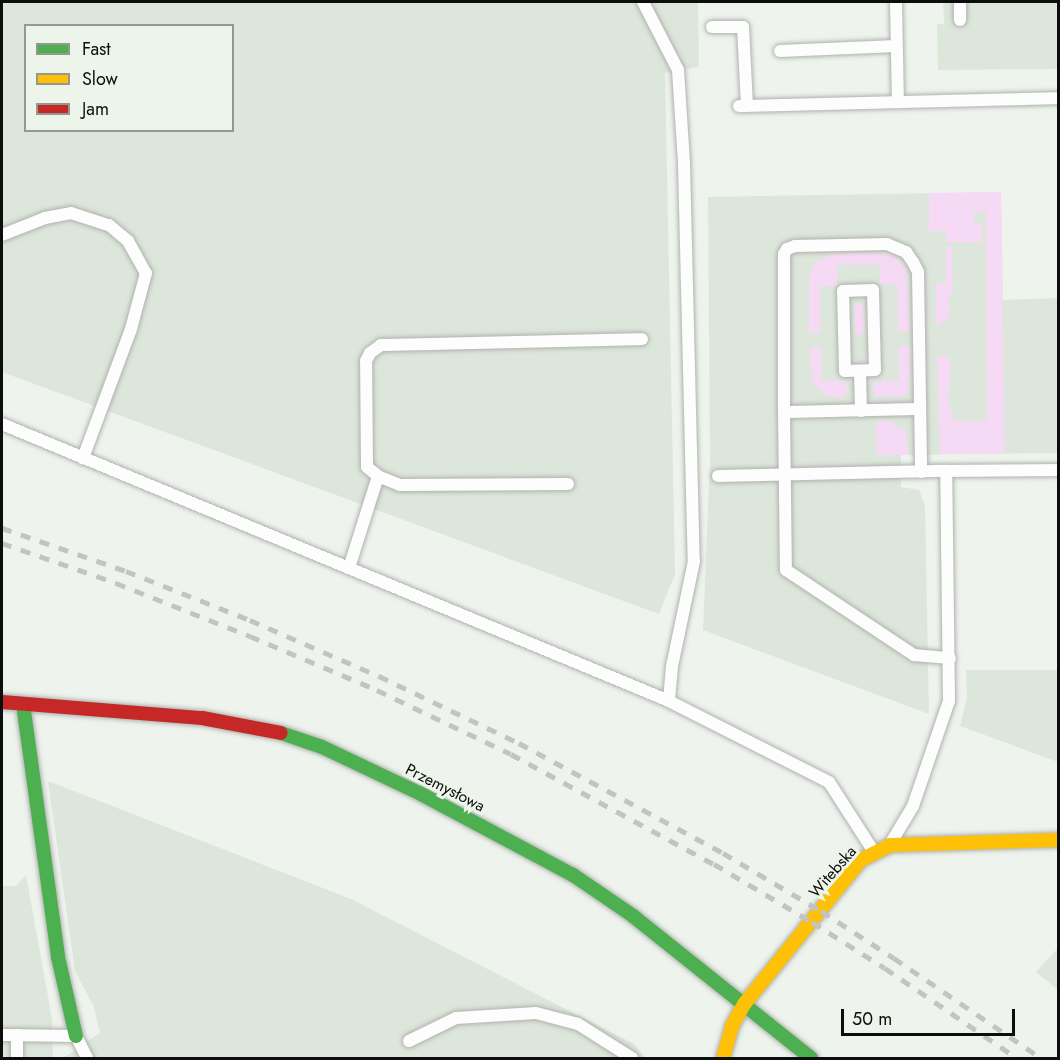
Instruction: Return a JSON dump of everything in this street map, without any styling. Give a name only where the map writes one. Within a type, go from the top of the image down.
[{"type":"street","name":"Przemysłowa","points":[[2,702],[202,718],[283,732],[322,747],[423,795],[573,875],[633,916],[746,1003],[811,1059]]},
{"type":"street","points":[[23,704],[58,957],[76,1036]]},
{"type":"street","name":"Witebska","points":[[723,1059],[732,1026],[746,1003],[861,860],[890,844],[1059,840]]},
{"type":"lane","points":[[643,2],[678,70],[684,164],[694,561],[672,666],[669,701]]},
{"type":"lane","points":[[896,2],[898,102]]},
{"type":"lane","points":[[960,2],[960,20]]},
{"type":"lane","points":[[712,27],[743,27],[743,106],[1059,98]]},
{"type":"lane","points":[[780,51],[896,46]]},
{"type":"lane","points":[[2,235],[45,218],[71,213],[109,225],[128,241],[146,273],[131,329],[83,458]]},
{"type":"lane","points":[[921,472],[918,272],[906,252],[887,244],[795,246],[784,254],[786,570],[914,655],[950,658]]},
{"type":"lane","points":[[873,290],[875,370],[860,370],[845,371],[843,291],[873,290]]},
{"type":"lane","points":[[568,484],[400,485],[378,476],[367,467],[366,361],[375,348],[381,345],[642,339]]},
{"type":"lane","points":[[860,370],[861,411]]},
{"type":"lane","points":[[784,412],[920,409]]},
{"type":"lane","points":[[2,424],[669,701],[829,782],[874,852]]},
{"type":"lane","points":[[718,476],[1059,470]]},
{"type":"lane","points":[[890,844],[913,806],[944,722],[949,701],[946,471]]},
{"type":"lane","points":[[349,568],[378,476]]},
{"type":"lane","points":[[409,1041],[456,1018],[536,1014],[578,1024],[632,1059]]},
{"type":"lane","points":[[2,1035],[76,1036],[87,1059]]},
{"type":"lane","points":[[17,1035],[17,1059]]},
{"type":"shaded area","points":[[2,2],[698,2],[699,67],[665,73],[675,574],[659,614],[2,372]]},
{"type":"shaded area","points":[[943,2],[1058,2],[1058,69],[938,70],[937,24],[944,24]]},
{"type":"shaded area","points":[[1001,192],[1003,300],[1058,298],[1058,453],[901,455],[901,487],[919,490],[925,505],[929,714],[703,630],[710,459],[708,197]]},
{"type":"shaded area","points":[[1001,192],[1005,453],[940,454],[937,355],[949,358],[951,364],[948,400],[954,421],[987,421],[986,211],[974,212],[974,224],[982,224],[982,242],[946,242],[946,231],[929,231],[929,193]]},
{"type":"shaded area","points":[[946,246],[952,246],[953,292],[948,297],[950,316],[936,326],[936,283],[946,283]]},
{"type":"shaded area","points":[[885,253],[895,256],[907,271],[909,331],[898,332],[898,284],[880,284],[879,264],[837,265],[837,286],[820,286],[820,333],[809,334],[809,277],[815,263],[832,254]]},
{"type":"shaded area","points":[[859,303],[863,305],[864,332],[858,336],[855,334],[854,305]]},
{"type":"shaded area","points":[[899,346],[910,346],[909,392],[900,397],[876,396],[872,390],[874,382],[899,380]]},
{"type":"shaded area","points":[[821,347],[821,381],[845,381],[849,388],[842,398],[826,396],[812,382],[810,348]]},
{"type":"shaded area","points":[[885,419],[903,429],[907,438],[908,455],[877,455],[876,423]]},
{"type":"shaded area","points":[[966,670],[1058,670],[1058,762],[960,726],[967,698]]},
{"type":"shaded area","points":[[48,781],[351,899],[634,1044],[645,1058],[63,1058],[100,1033],[94,1007],[75,971]]},
{"type":"shaded area","points":[[26,875],[52,1019],[53,1058],[2,1058],[2,886],[16,886]]},
{"type":"shaded area","points":[[1058,948],[1058,990],[1036,972]]},
{"type":"railway","points":[[2,528],[126,571],[250,620],[379,676],[519,743],[723,853],[821,911],[1041,1058]]},
{"type":"railway","points":[[2,543],[116,583],[250,636],[377,690],[511,754],[714,864],[812,922],[885,968],[1017,1058]]},
{"type":"traffic: fast","points":[[23,704],[58,957],[76,1036]]},
{"type":"traffic: fast","points":[[281,733],[322,747],[423,795],[573,875],[633,916],[811,1058]]},
{"type":"traffic: slow","points":[[723,1058],[732,1026],[745,1003],[861,860],[890,845],[1058,840]]},
{"type":"traffic: jam","points":[[2,702],[202,718],[281,733]]}]
